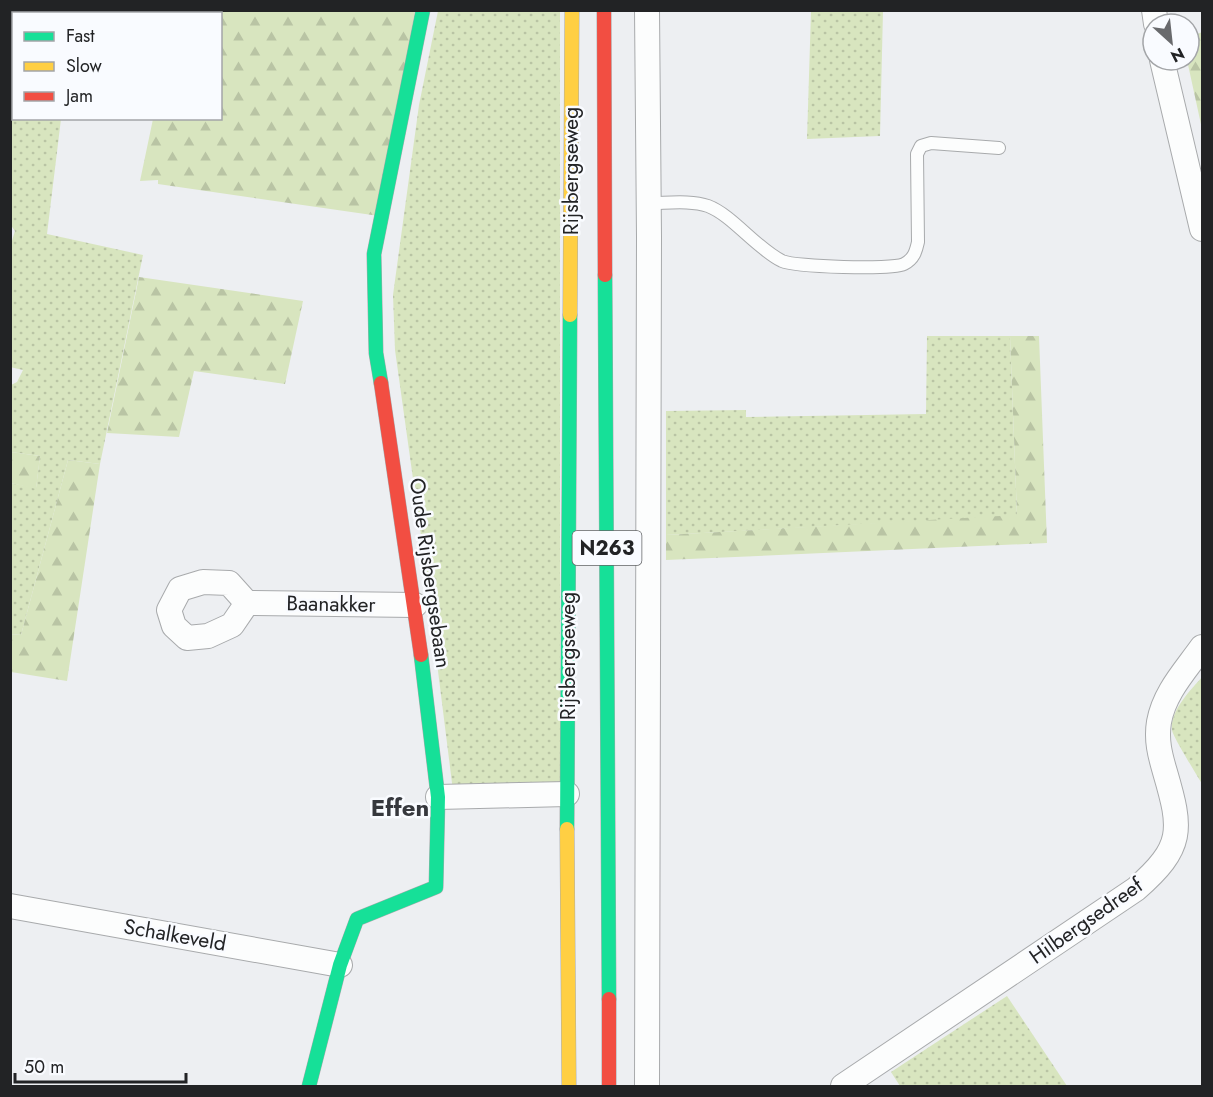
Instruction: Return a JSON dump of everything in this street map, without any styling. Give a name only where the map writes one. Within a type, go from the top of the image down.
[{"type":"street","name":"Oude Rijsbergsebaan","points":[[309,1086],[340,965],[357,918],[436,887],[438,797],[415,605],[376,353],[374,254],[423,10]]},
{"type":"street","name":"Rijsbergseweg","points":[[569,1086],[567,794],[572,10]]},
{"type":"street","name":"Rijsbergseweg","points":[[604,10],[609,1086]]},
{"type":"street","points":[[647,1086],[648,10]]},
{"type":"street","points":[[1165,72],[1203,230]]},
{"type":"street","name":"Baanakker","points":[[247,603],[415,605]]},
{"type":"street","name":"Hilbergsedreef","points":[[843,1086],[1136,889],[1156,871],[1170,852],[1177,828],[1175,806],[1158,748],[1159,722],[1169,693],[1203,647]]},
{"type":"street","points":[[438,797],[567,794]]},
{"type":"street","name":"Schalkeveld","points":[[10,906],[340,965]]},
{"type":"lane","points":[[649,203],[697,204],[713,208],[758,245],[785,262],[801,265],[896,266],[912,259],[918,242],[917,154],[921,146],[932,143],[999,148]]},
{"type":"green space","points":[[415,11],[379,216],[158,184],[158,180],[140,181],[153,120],[222,120],[222,12],[176,12]]},
{"type":"green space","points":[[438,11],[560,11],[560,784],[453,791],[395,350],[393,295],[419,105]]},
{"type":"green space","points":[[811,11],[883,11],[880,136],[807,139]]},
{"type":"green space","points":[[1201,32],[1202,129],[1190,72],[1201,72]]},
{"type":"green space","points":[[10,79],[12,79],[12,120],[61,120],[47,234],[143,255],[100,464],[68,460],[21,635],[11,634],[11,483],[36,488],[40,456],[11,452],[11,385],[17,382],[23,370],[10,367],[10,247],[15,231],[10,224]]},
{"type":"green space","points":[[139,277],[303,301],[285,384],[194,371],[179,437],[107,433]]},
{"type":"green space","points":[[927,336],[1010,336],[1017,516],[666,535],[666,411],[746,410],[746,417],[926,414]]},
{"type":"green space","points":[[1010,336],[1039,336],[1047,543],[666,560],[666,535],[1017,515]]},
{"type":"green space","points":[[11,452],[40,456],[36,489],[11,483]]},
{"type":"green space","points":[[68,460],[100,464],[67,681],[11,672],[10,634],[21,635]]},
{"type":"green space","points":[[1202,677],[1202,784],[1173,734],[1172,723],[1174,715],[1187,694]]},
{"type":"green space","points":[[1007,996],[1067,1086],[900,1086],[891,1072]]},
{"type":"traffic: fast","points":[[381,383],[376,353],[374,254],[423,10]]},
{"type":"traffic: fast","points":[[605,275],[609,999]]},
{"type":"traffic: fast","points":[[567,829],[570,315]]},
{"type":"traffic: fast","points":[[309,1086],[340,965],[357,919],[436,887],[438,797],[421,655]]},
{"type":"traffic: slow","points":[[570,315],[572,10]]},
{"type":"traffic: slow","points":[[567,829],[569,1086]]},
{"type":"traffic: jam","points":[[604,10],[605,275]]},
{"type":"traffic: jam","points":[[381,383],[421,655]]},
{"type":"traffic: jam","points":[[609,999],[609,1086]]},
{"type":"district","name":"Effen","points":[[400,807]]}]
